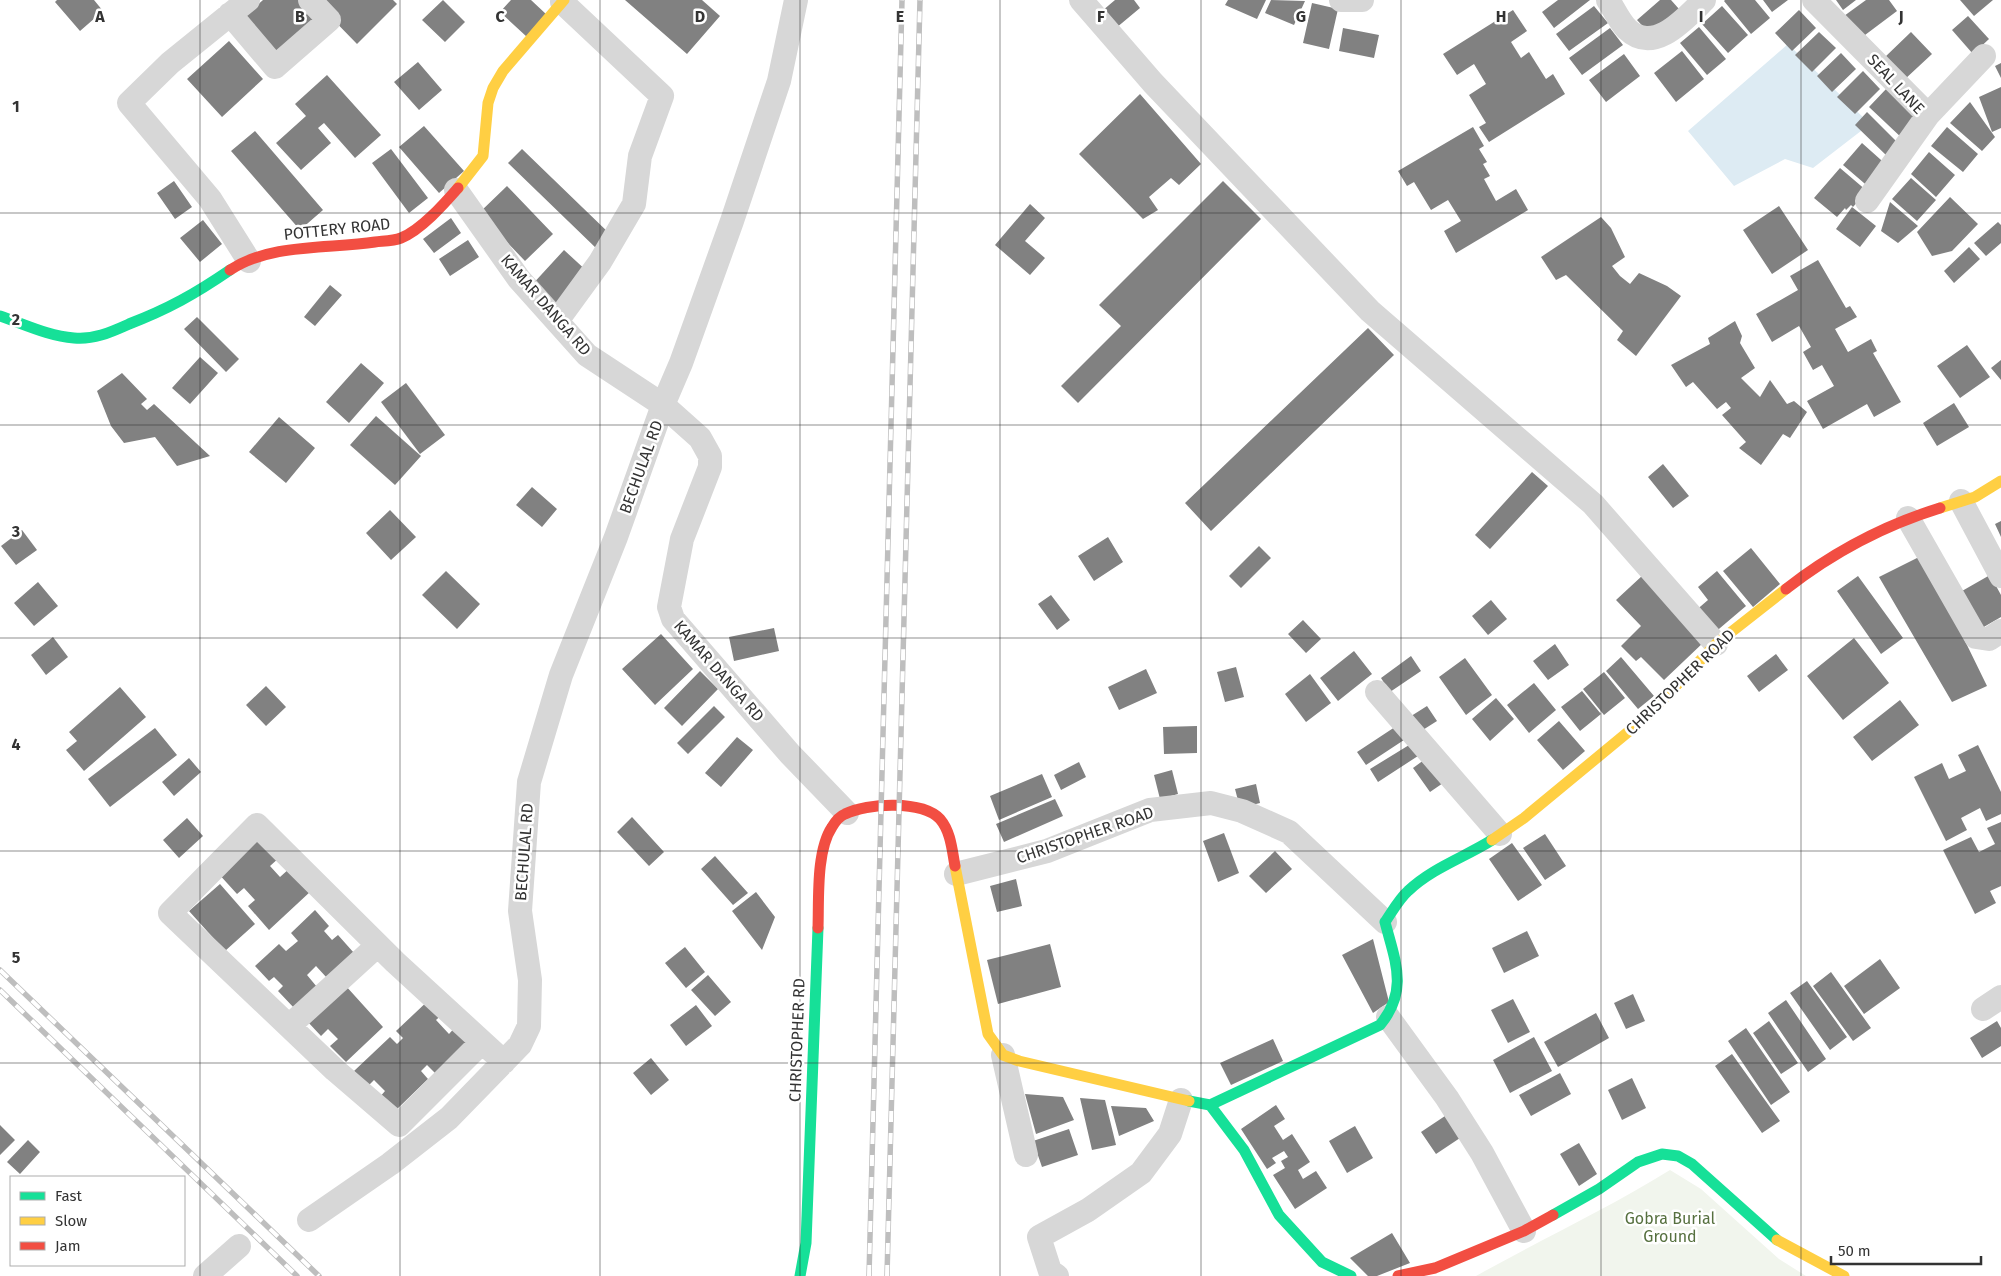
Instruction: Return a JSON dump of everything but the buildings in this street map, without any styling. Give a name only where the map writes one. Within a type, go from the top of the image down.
[{"type":"street","points":[[249,261],[210,199],[129,103],[170,63],[239,7],[275,67],[329,20],[310,0]]},
{"type":"street","name":"BECHULAL RD","points":[[309,1220],[390,1164],[449,1118],[520,1045],[529,1026],[530,980],[520,912],[529,782],[561,675],[616,536],[662,406],[681,363],[716,266],[779,81],[796,0]]},
{"type":"street","points":[[1081,0],[1160,90],[1370,311],[1594,504],[1716,644]]},
{"type":"street","points":[[1341,0],[1362,0]]},
{"type":"street","points":[[1608,0],[1627,28],[1640,38],[1656,38],[1688,15],[1704,0]]},
{"type":"street","name":"SEAL LANE","points":[[1814,0],[1928,115],[1867,200]]},
{"type":"street","points":[[557,321],[600,262],[634,204],[640,156],[662,96],[563,1]]},
{"type":"street","name":"POTTERY ROAD","points":[[0,316],[49,333],[74,338],[97,337],[162,311],[194,295],[237,266],[249,261],[274,253],[307,247],[350,246],[401,238],[423,224],[456,190],[483,156],[488,103],[493,88],[503,71],[563,1]]},
{"type":"street","points":[[1928,115],[1984,56]]},
{"type":"street","name":"KAMAR DANGA RD","points":[[456,190],[519,278],[587,355],[662,406],[700,438],[710,456],[710,468],[682,539],[669,607],[673,619],[790,754],[846,813]]},
{"type":"street","name":"CHRISTOPHER ROAD","points":[[956,874],[1047,851],[1150,810],[1211,803],[1242,811],[1290,832],[1385,922],[1408,891],[1435,871],[1472,852],[1524,818],[1645,718],[1716,644],[1795,582],[1837,554],[1908,518],[1972,502],[2001,481]]},
{"type":"street","points":[[1972,502],[2001,494]]},
{"type":"street","points":[[1972,502],[2001,550]]},
{"type":"street","points":[[1972,502],[2001,576]]},
{"type":"street","points":[[1908,518],[1976,637],[1989,639],[2001,632]]},
{"type":"street","points":[[1377,692],[1500,834]]},
{"type":"street","points":[[846,813],[897,805],[925,809],[934,814],[948,831],[988,1034],[1003,1055],[1026,1155]]},
{"type":"street","name":"CHRISTOPHER RD","points":[[800,1276],[806,1243],[820,885],[826,842],[830,830],[835,822],[846,813]]},
{"type":"street","points":[[482,1042],[399,1125],[335,1070],[170,913],[256,825],[378,945],[504,1062]]},
{"type":"street","points":[[1003,1055],[1019,1061],[1180,1100],[1210,1105],[1361,1035],[1380,1025],[1388,1017],[1396,1001],[1398,985],[1385,922]]},
{"type":"street","points":[[289,1026],[378,945]]},
{"type":"street","points":[[1388,1017],[1447,1098],[1477,1145],[1524,1232]]},
{"type":"street","points":[[1057,1276],[1050,1271],[1039,1237],[1088,1210],[1142,1173],[1170,1134],[1180,1100]]},
{"type":"street","points":[[1210,1105],[1244,1150],[1279,1214],[1322,1262],[1351,1276]]},
{"type":"street","points":[[1398,1276],[1435,1268],[1524,1232],[1599,1189],[1638,1162],[1662,1154],[1678,1156],[1692,1164],[1780,1243],[1844,1276]]},
{"type":"street","points":[[204,1276],[239,1246]]},
{"type":"green space","name":"Gobra Burial Ground","points":[[1670,1170],[1701,1189],[1779,1259],[1806,1276],[1476,1276],[1622,1198]]},
{"type":"shaded area","points":[[1788,44],[1870,124],[1813,168],[1785,159],[1734,186],[1688,131]]},
{"type":"railway","points":[[869,1276],[902,0]]},
{"type":"railway","points":[[887,1276],[920,0]]},
{"type":"railway","points":[[0,970],[319,1276]]},
{"type":"railway","points":[[0,990],[297,1276]]},
{"type":"traffic: fast","points":[[0,316],[64,337],[95,337],[169,307],[230,270]]},
{"type":"traffic: fast","points":[[1189,1101],[1210,1105],[1380,1025],[1389,1012],[1397,987],[1395,962],[1385,922],[1402,898],[1417,883],[1438,869],[1492,840]]},
{"type":"traffic: fast","points":[[800,1276],[806,1243],[818,928]]},
{"type":"traffic: fast","points":[[1210,1105],[1244,1150],[1279,1215],[1322,1262],[1351,1276]]},
{"type":"traffic: fast","points":[[1553,1215],[1599,1189],[1638,1162],[1662,1154],[1678,1156],[1692,1164],[1777,1240]]},
{"type":"traffic: slow","points":[[458,188],[483,156],[488,103],[493,88],[503,71],[564,0]]},
{"type":"traffic: slow","points":[[1940,508],[1975,497],[2001,481]]},
{"type":"traffic: slow","points":[[1492,840],[1524,818],[1645,718],[1716,644],[1786,589]]},
{"type":"traffic: slow","points":[[955,866],[988,1034],[1003,1055],[1019,1061],[1189,1101]]},
{"type":"traffic: slow","points":[[1777,1240],[1844,1276]]},
{"type":"traffic: jam","points":[[230,270],[246,261],[282,251],[388,241],[401,238],[424,223],[458,188]]},
{"type":"traffic: jam","points":[[1786,589],[1840,552],[1860,541],[1899,523],[1940,508]]},
{"type":"traffic: jam","points":[[818,928],[819,876],[823,849],[832,827],[845,814],[867,807],[894,805],[908,806],[932,813],[940,819],[947,830],[955,866]]},
{"type":"traffic: jam","points":[[1398,1276],[1435,1268],[1524,1231],[1553,1215]]}]
